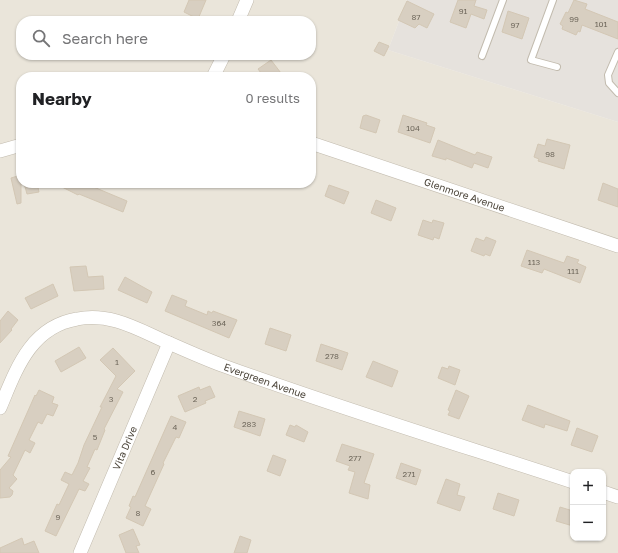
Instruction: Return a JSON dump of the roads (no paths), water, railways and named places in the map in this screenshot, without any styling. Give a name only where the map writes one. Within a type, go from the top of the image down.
[{"type":"street","points":[[240,16],[247,0]]},
{"type":"street","points":[[216,72],[222,60]]},
{"type":"street","name":"Glenmore Avenue","points":[[316,145],[618,246]]},
{"type":"street","points":[[0,151],[16,147]]},
{"type":"street","name":"Evergreen Avenue","points":[[0,408],[18,367],[32,343],[52,328],[76,319],[102,317],[129,324],[169,343],[230,368],[570,481]]},
{"type":"street","name":"Vita Drive","points":[[80,553],[169,343]]},
{"type":"street","points":[[606,493],[618,497]]},
{"type":"lane","points":[[482,56],[503,0]]},
{"type":"lane","points":[[553,0],[531,60],[557,68]]},
{"type":"lane","points":[[618,52],[608,75],[608,83],[618,92]]}]
